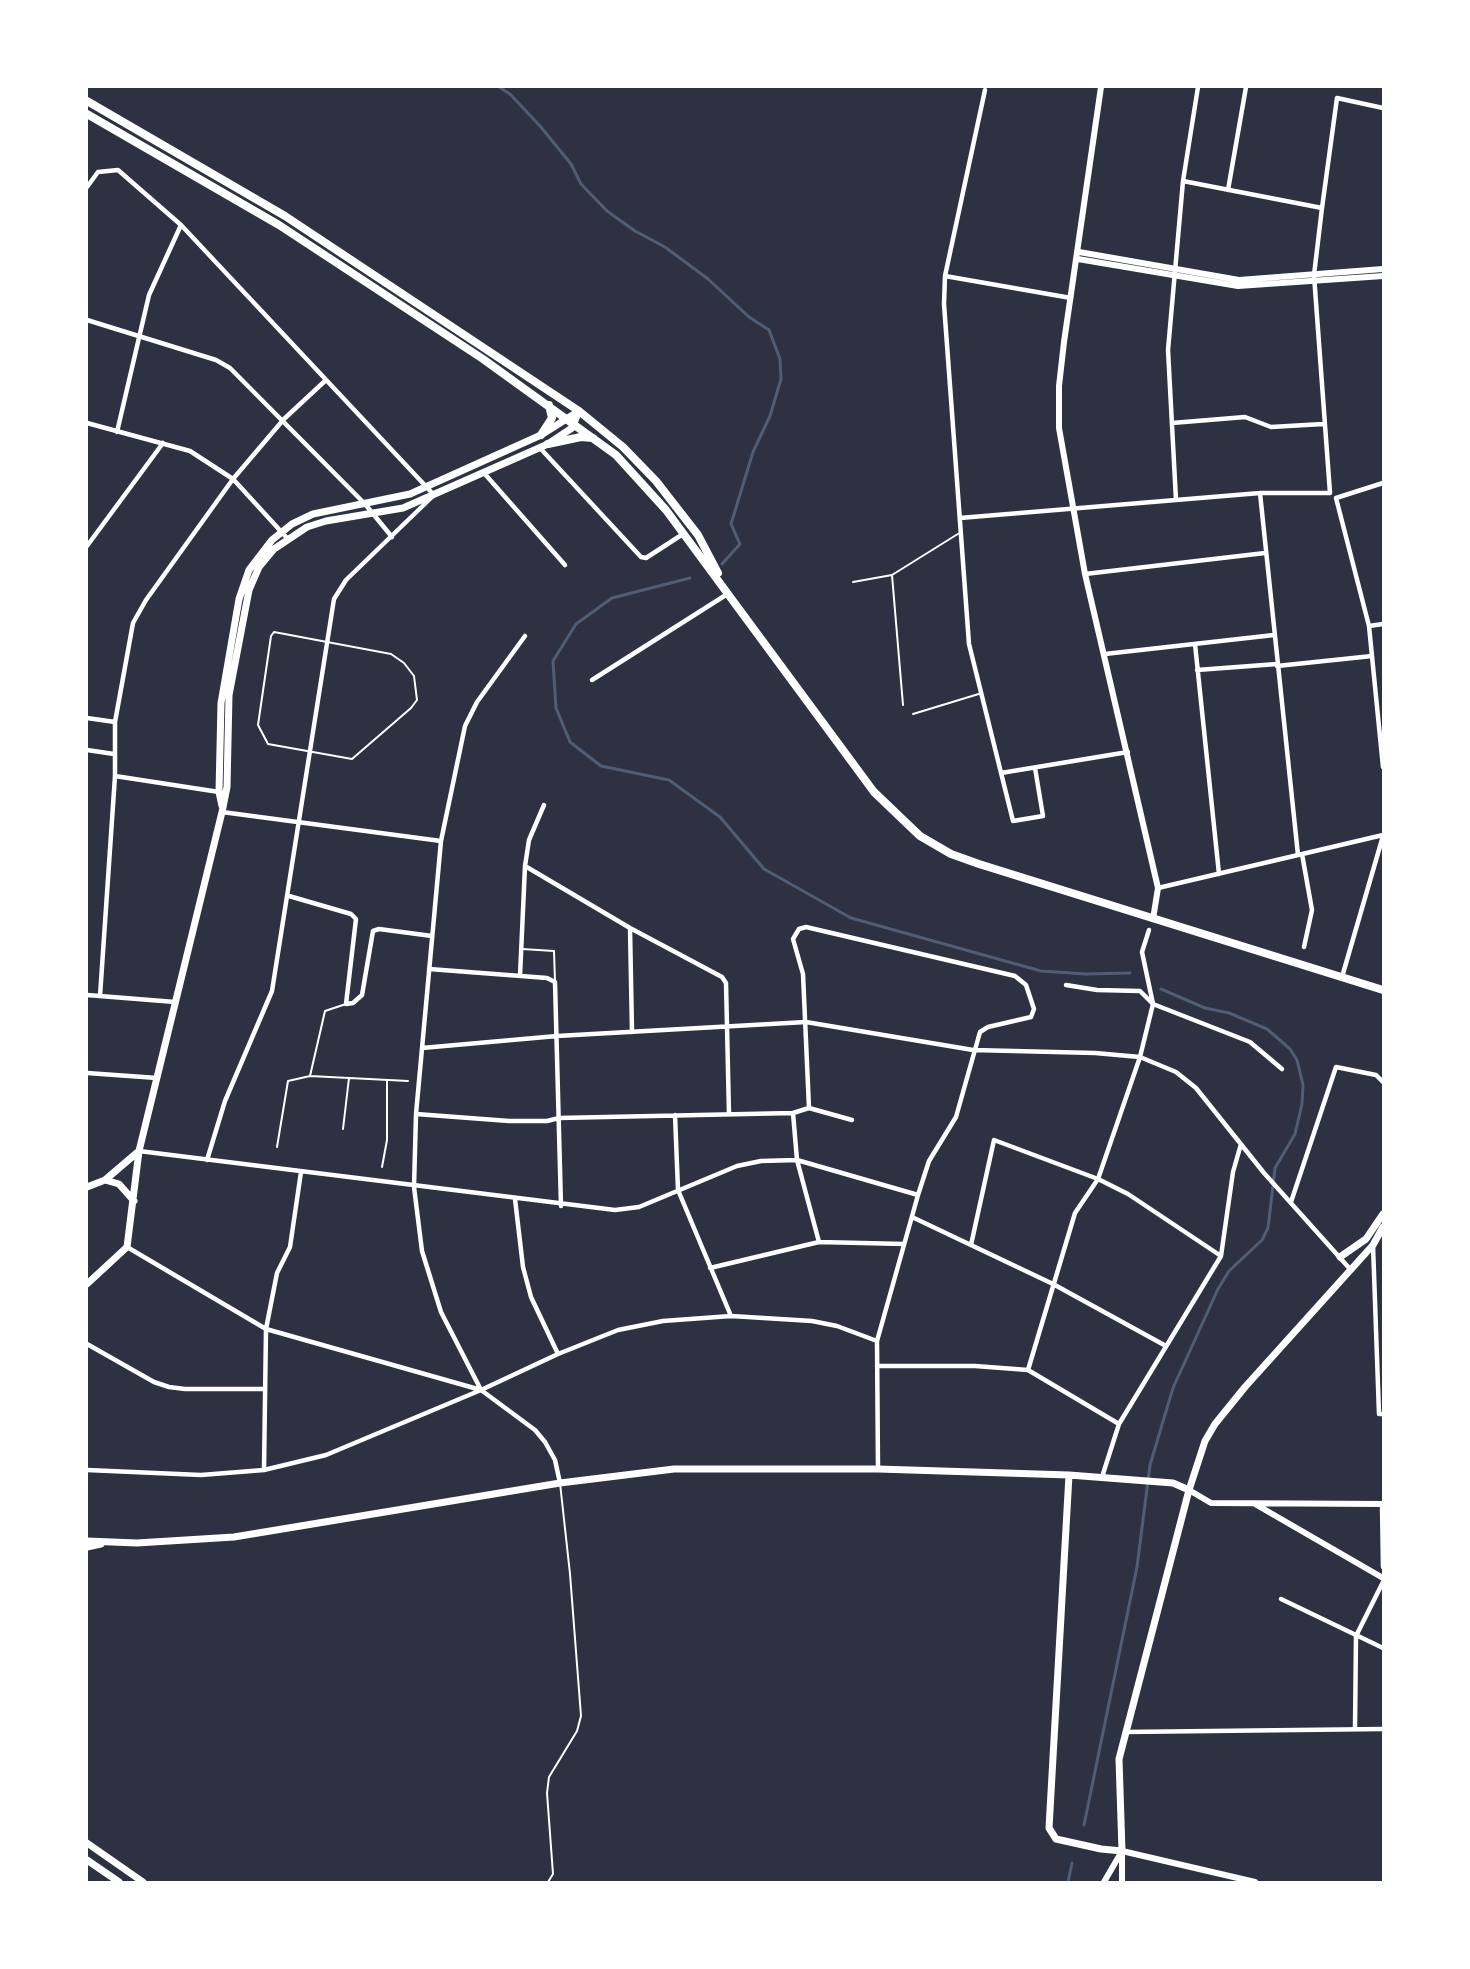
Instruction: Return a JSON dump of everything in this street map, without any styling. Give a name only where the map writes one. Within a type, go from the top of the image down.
[{"type":"main road","points":[[87,101],[285,216],[579,411],[624,447],[668,495],[698,535],[729,593]]},
{"type":"main road","points":[[87,114],[279,225],[572,420],[629,467],[729,593],[874,792],[920,836],[951,854],[979,864],[1383,990]]},
{"type":"main road","points":[[541,435],[552,418],[549,405]]},
{"type":"main road","points":[[222,812],[219,792],[221,703],[240,591],[258,556],[313,514],[400,498],[572,420],[579,411]]},
{"type":"main road","points":[[87,1284],[127,1247],[139,1151],[227,787],[229,695],[249,590],[259,567],[284,535],[326,521],[403,508],[422,501],[544,446],[570,430],[572,420]]},
{"type":"main road","points":[[544,446],[581,437],[597,440]]},
{"type":"main road","points":[[87,1187],[105,1180],[139,1151]]},
{"type":"main road","points":[[105,1180],[118,1184],[134,1201]]},
{"type":"main road","points":[[1340,1257],[1366,1239],[1383,1214]]},
{"type":"main road","points":[[1069,1476],[1049,1828],[1056,1839],[1101,1850],[1122,1851],[1117,1771],[1125,1732],[1189,1490],[1205,1441],[1215,1424],[1373,1245],[1383,1227]]},
{"type":"main road","points":[[1366,1239],[1373,1245]]},
{"type":"main road","points":[[1373,1245],[1383,1243]]},
{"type":"main road","points":[[87,1541],[106,1543],[234,1537],[560,1484],[674,1469],[878,1469],[1102,1477],[1173,1483],[1189,1490]]},
{"type":"main road","points":[[87,1547],[106,1543]]},
{"type":"main road","points":[[87,1844],[143,1882]]},
{"type":"main road","points":[[87,1860],[119,1882]]},
{"type":"street","points":[[1101,87],[1058,407],[1060,443],[1085,574],[1158,888],[1153,919]]},
{"type":"street","points":[[1176,500],[1168,350],[1184,181],[1198,87]]},
{"type":"street","points":[[1228,190],[1246,87]]},
{"type":"street","points":[[985,90],[945,276],[944,304],[969,645],[1013,821],[1041,818],[1044,811],[1035,768]]},
{"type":"street","points":[[1330,493],[1323,424],[1314,279],[1337,98],[1383,108]]},
{"type":"street","points":[[87,187],[99,172],[118,170],[181,225],[434,495],[346,580],[334,599],[289,896],[272,991],[225,1101],[207,1160]]},
{"type":"street","points":[[1184,181],[1322,208]]},
{"type":"street","points":[[117,432],[149,295],[181,225]]},
{"type":"street","points":[[1078,255],[1239,286],[1383,276]]},
{"type":"street","points":[[1314,279],[1383,268]]},
{"type":"street","points":[[945,276],[1071,298]]},
{"type":"street","points":[[87,320],[216,360],[230,368],[284,419],[365,504],[392,537]]},
{"type":"street","points":[[100,996],[115,776],[116,722],[133,624],[146,600],[233,479],[284,419],[326,380]]},
{"type":"street","points":[[1172,423],[1245,417],[1271,427],[1323,424]]},
{"type":"street","points":[[87,423],[190,451],[233,479],[284,535]]},
{"type":"street","points":[[87,546],[163,443]]},
{"type":"street","points":[[544,446],[641,557],[645,558],[684,534]]},
{"type":"street","points":[[483,473],[565,566]]},
{"type":"street","points":[[1336,498],[1383,483]]},
{"type":"street","points":[[960,518],[1260,493],[1330,493],[1336,498],[1369,626],[1383,767]]},
{"type":"street","points":[[1260,493],[1277,665],[1300,855],[1312,910],[1304,947]]},
{"type":"street","points":[[1085,574],[1265,553]]},
{"type":"street","points":[[592,680],[729,593]]},
{"type":"street","points":[[1369,626],[1383,624]]},
{"type":"street","points":[[1105,654],[1274,635]]},
{"type":"street","points":[[481,1390],[441,1312],[422,1251],[414,1187],[416,1114],[441,841],[465,726],[477,702],[525,636]]},
{"type":"street","points":[[1195,644],[1219,874]]},
{"type":"street","points":[[1197,670],[1372,656]]},
{"type":"street","points":[[87,718],[116,722]]},
{"type":"street","points":[[87,750],[114,754]]},
{"type":"street","points":[[1001,773],[1128,752]]},
{"type":"street","points":[[115,776],[219,792]]},
{"type":"street","points":[[519,976],[525,866],[529,840],[544,805]]},
{"type":"street","points":[[222,812],[441,841]]},
{"type":"street","points":[[1158,888],[1383,835],[1342,977]]},
{"type":"street","points":[[525,866],[630,928],[722,977],[726,983],[729,1114]]},
{"type":"street","points":[[289,896],[351,914],[356,919],[357,926],[346,1004],[353,1003],[362,995],[374,931],[379,929],[432,936]]},
{"type":"street","points":[[809,1108],[803,974],[793,939],[794,933],[806,927],[1015,976],[1026,986],[1033,1001],[1034,1009],[1031,1017],[988,1027],[980,1032],[973,1050],[956,1117],[928,1161],[877,1341],[878,1469]]},
{"type":"street","points":[[630,928],[632,1032]]},
{"type":"street","points":[[1028,1370],[1075,1214],[1098,1179],[1140,1057],[1153,1004],[1142,952],[1149,930]]},
{"type":"street","points":[[429,969],[547,978],[555,982],[561,1206]]},
{"type":"street","points":[[1066,985],[1096,990],[1140,991],[1153,1004],[1250,1042],[1282,1069]]},
{"type":"street","points":[[87,995],[176,1002]]},
{"type":"street","points":[[422,1047],[557,1036],[806,1022],[973,1050],[1095,1053],[1140,1057],[1166,1066],[1187,1080],[1264,1173],[1350,1269]]},
{"type":"street","points":[[1291,1202],[1336,1068],[1376,1075],[1383,1082]]},
{"type":"street","points":[[87,1073],[157,1078]]},
{"type":"street","points":[[416,1114],[509,1121],[547,1121],[559,1118],[675,1114],[793,1113],[809,1108],[852,1120]]},
{"type":"street","points":[[793,1113],[797,1160],[819,1242]]},
{"type":"street","points":[[675,1114],[678,1191],[731,1316]]},
{"type":"street","points":[[971,1245],[994,1140],[1098,1179],[1128,1194],[1221,1256]]},
{"type":"street","points":[[1102,1477],[1119,1424],[1221,1256],[1233,1172],[1241,1144]]},
{"type":"street","points":[[139,1151],[561,1206],[615,1210],[639,1208],[736,1166],[761,1161],[797,1160],[918,1195]]},
{"type":"street","points":[[264,1470],[266,1329],[277,1274],[290,1247],[301,1172]]},
{"type":"street","points":[[515,1199],[523,1267],[531,1297],[558,1354]]},
{"type":"street","points":[[912,1217],[1053,1284],[1166,1346]]},
{"type":"street","points":[[710,1268],[819,1242],[904,1244]]},
{"type":"street","points":[[1373,1245],[1381,1414]]},
{"type":"street","points":[[127,1247],[266,1329],[481,1390],[535,1430],[555,1460],[560,1484]]},
{"type":"street","points":[[1376,1314],[1383,1314]]},
{"type":"street","points":[[87,1470],[201,1475],[264,1470],[326,1455],[618,1330],[663,1321],[731,1316],[812,1321],[837,1326],[877,1341]]},
{"type":"street","points":[[87,1344],[154,1382],[169,1387],[265,1389]]},
{"type":"street","points":[[877,1366],[1028,1370],[1119,1424]]},
{"type":"street","points":[[1189,1490],[1211,1503],[1382,1504],[1383,1567]]},
{"type":"street","points":[[1254,1504],[1383,1580],[1356,1636],[1355,1728]]},
{"type":"street","points":[[1281,1599],[1383,1648]]},
{"type":"street","points":[[1125,1732],[1355,1728],[1383,1730]]},
{"type":"street","points":[[1122,1851],[1123,1882]]},
{"type":"street","points":[[1104,1882],[1122,1851]]},
{"type":"street","points":[[1122,1851],[1256,1882]]},
{"type":"lane","points":[[853,582],[892,575],[961,532]]},
{"type":"lane","points":[[892,575],[903,705]]},
{"type":"lane","points":[[274,632],[326,640],[391,654],[405,663],[414,676],[417,700],[411,708],[352,759],[268,744],[258,725],[271,636],[274,632]]},
{"type":"lane","points":[[913,714],[982,693]]},
{"type":"lane","points":[[521,949],[554,951],[555,982]]},
{"type":"lane","points":[[310,1076],[324,1011],[346,1004]]},
{"type":"lane","points":[[277,1147],[288,1081],[310,1076],[408,1081]]},
{"type":"lane","points":[[343,1129],[349,1078]]},
{"type":"lane","points":[[382,1167],[387,1140],[387,1080]]},
{"type":"lane","points":[[548,1882],[553,1874],[547,1794],[549,1777],[576,1731],[581,1716],[570,1574],[560,1484]]},
{"type":"waterway","points":[[499,87],[510,94],[540,126],[571,164],[581,184],[607,211],[635,231],[665,247],[708,279],[749,317],[769,330],[780,359],[781,379],[770,416],[753,452],[731,524],[740,544],[722,564]]},
{"type":"waterway","points":[[690,578],[612,598],[576,624],[553,661],[556,708],[570,742],[601,766],[669,780],[720,817],[764,869],[851,918],[1041,971],[1086,974],[1130,973]]},
{"type":"waterway","points":[[1084,1825],[1137,1567],[1150,1465],[1173,1388],[1218,1289],[1229,1271],[1262,1240],[1268,1228],[1275,1168],[1295,1134],[1302,1104],[1303,1085],[1297,1060],[1290,1049],[1267,1029],[1229,1013],[1205,1008],[1161,989]]},
{"type":"waterway","points":[[1068,1882],[1072,1863]]}]
